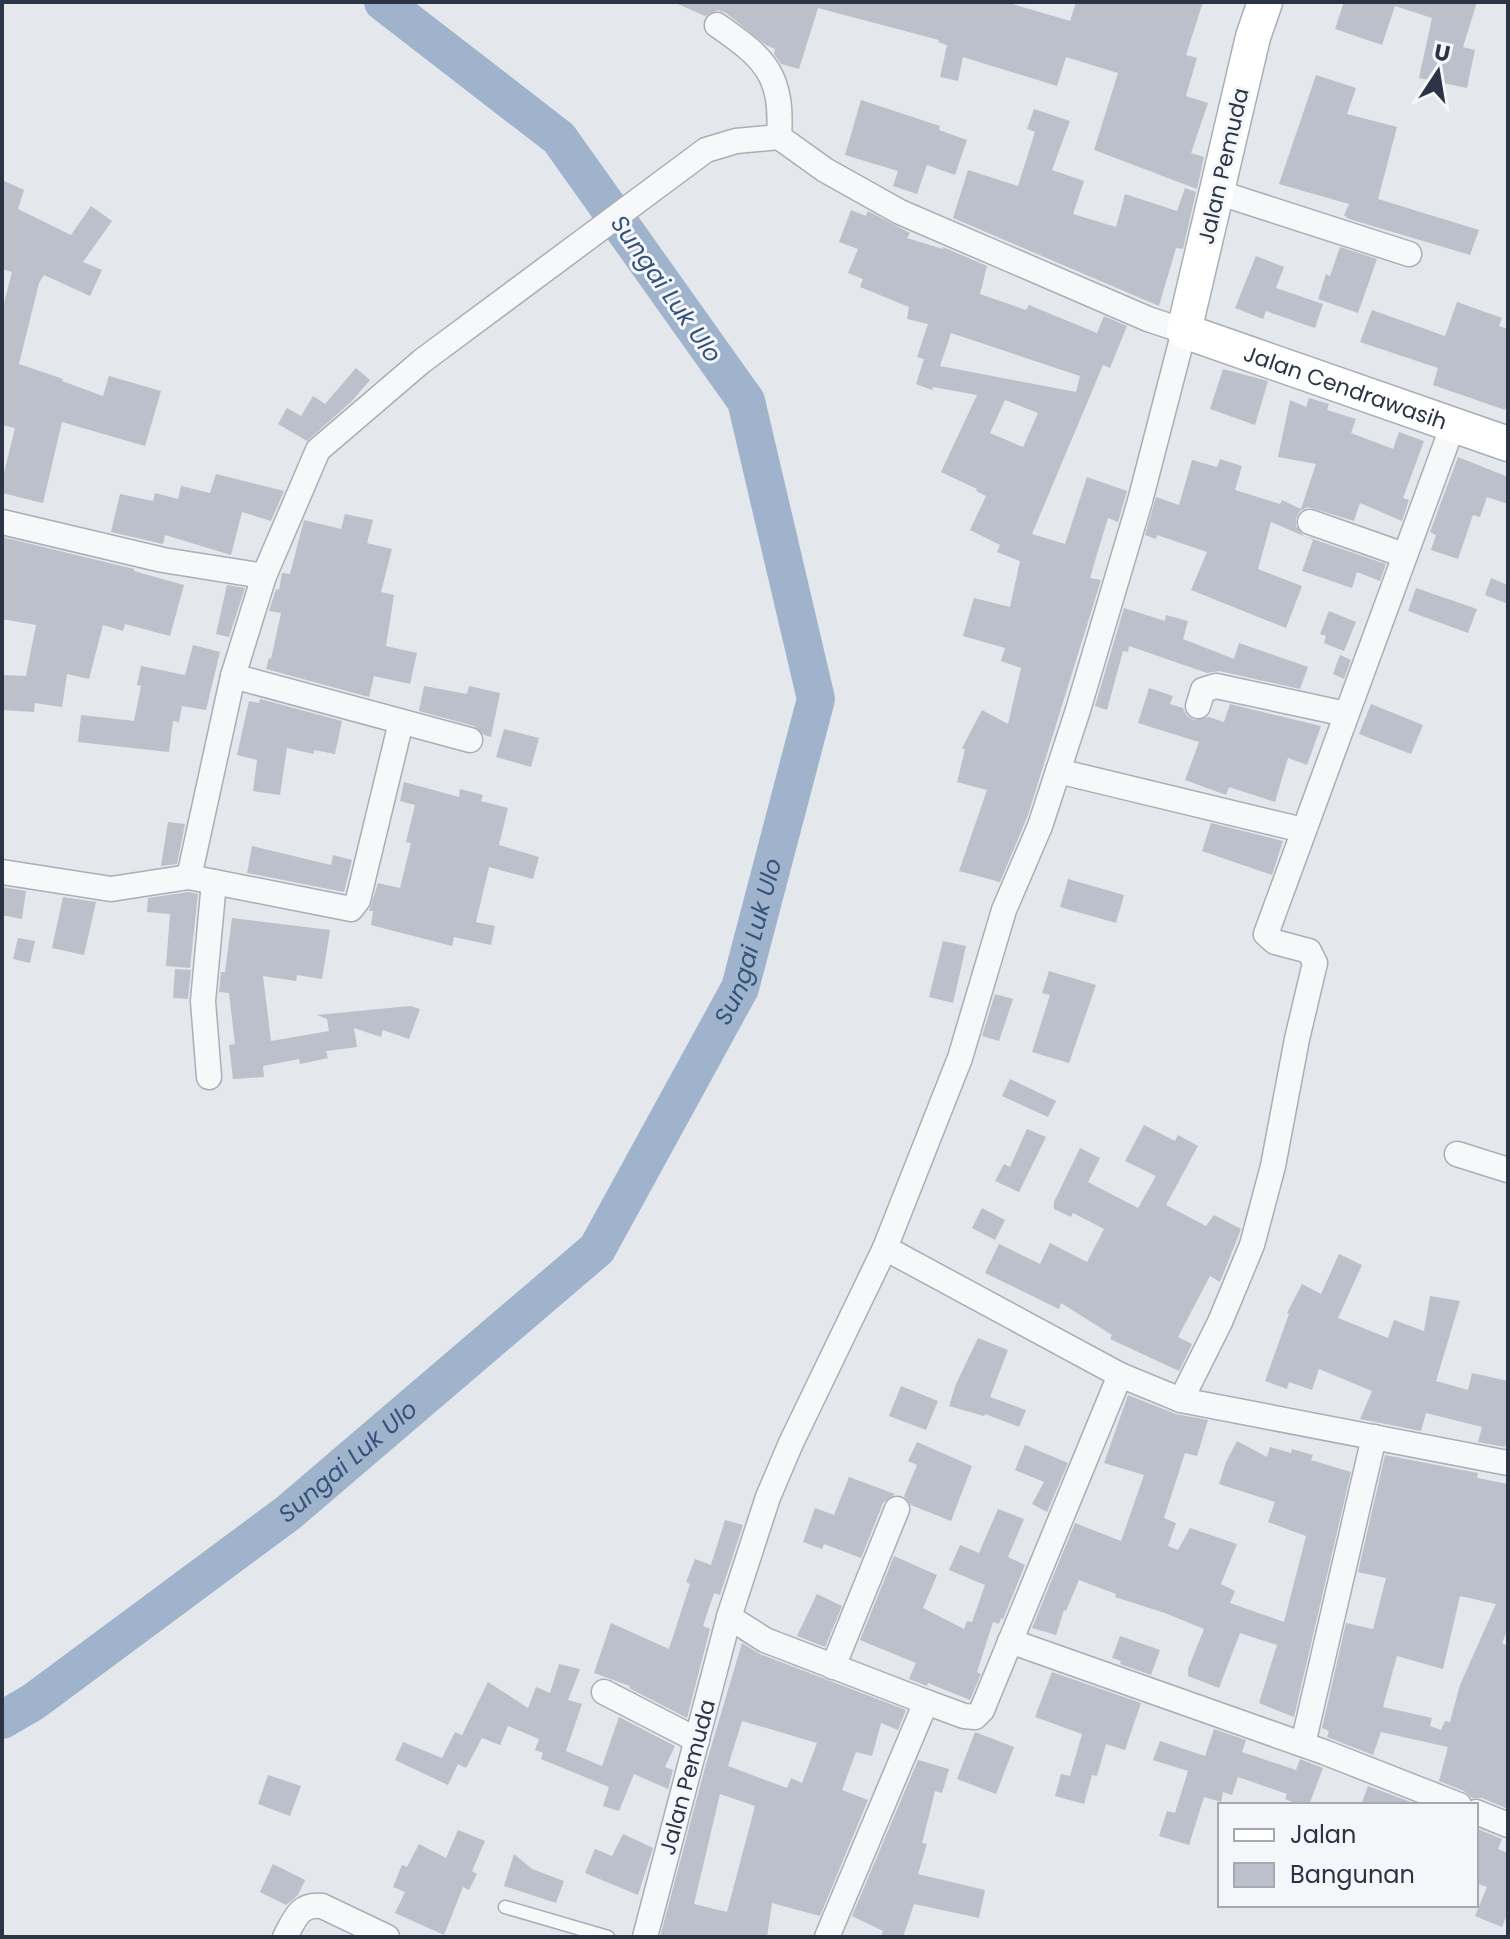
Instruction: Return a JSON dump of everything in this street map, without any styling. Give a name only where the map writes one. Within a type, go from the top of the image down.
[{"type":"main road","name":"Jalan Pemuda","points":[[1184,331],[1253,37],[1265,2]]},
{"type":"main road","name":"Jalan Cendrawasih","points":[[1184,331],[1508,444]]},
{"type":"street","points":[[717,25],[750,48],[771,75],[778,91],[781,111],[779,137]]},
{"type":"street","points":[[189,877],[233,676],[264,576],[312,459],[328,439],[422,361],[706,150],[736,141],[779,137],[825,170],[900,212],[1148,319],[1184,331]]},
{"type":"street","points":[[1217,192],[1409,254]]},
{"type":"street","name":"Jalan Pemuda","points":[[645,1937],[729,1617],[768,1497],[885,1248],[960,1058],[1004,910],[1040,826],[1058,771],[1140,501],[1184,331]]},
{"type":"street","points":[[1181,1400],[1220,1322],[1252,1245],[1273,1166],[1315,963],[1309,951],[1275,942],[1266,934],[1453,425]]},
{"type":"street","points":[[2,522],[163,560],[264,576]]},
{"type":"street","points":[[1310,522],[1404,555]]},
{"type":"street","points":[[233,676],[470,740]]},
{"type":"street","points":[[1198,706],[1203,690],[1216,686],[1346,714]]},
{"type":"street","points":[[2,872],[111,889],[189,877],[351,909],[356,905],[401,722]]},
{"type":"street","points":[[1058,771],[1303,830]]},
{"type":"street","points":[[209,1077],[203,1001],[214,882]]},
{"type":"street","points":[[1457,1154],[1508,1170]]},
{"type":"street","points":[[885,1248],[1120,1375],[1181,1400],[1508,1463]]},
{"type":"street","points":[[729,1617],[765,1640],[964,1716],[975,1717],[982,1710],[1120,1375]]},
{"type":"street","points":[[1303,1744],[1374,1437]]},
{"type":"street","points":[[833,1667],[897,1509]]},
{"type":"street","points":[[1010,1641],[1303,1744],[1454,1803]]},
{"type":"street","points":[[604,1692],[697,1740]]},
{"type":"street","points":[[827,1937],[926,1702]]},
{"type":"street","points":[[1478,1813],[1508,1825]]},
{"type":"street","points":[[285,1937],[300,1909],[310,1905],[322,1906],[387,1937]]},
{"type":"lane","points":[[505,1907],[608,1937]]},
{"type":"building","points":[[673,2],[1006,2],[1070,21],[1076,2],[1203,2],[1186,55],[1197,58],[1186,96],[1208,103],[1191,153],[1204,157],[1197,189],[1094,150],[1118,73],[1066,57],[1057,86],[963,57],[958,81],[940,77],[947,45],[939,40],[818,8],[799,69],[781,64],[774,54],[775,49],[726,13],[718,10],[705,16]]},
{"type":"building","points":[[1344,2],[1477,2],[1463,47],[1475,50],[1467,88],[1419,78],[1432,18],[1395,6],[1382,45],[1335,29]]},
{"type":"building","points":[[1316,75],[1356,88],[1347,114],[1397,127],[1378,199],[1479,230],[1470,255],[1349,219],[1344,215],[1349,204],[1279,184]]},
{"type":"building","points":[[861,100],[940,126],[939,130],[967,140],[955,175],[927,165],[917,194],[893,186],[898,171],[845,155]]},
{"type":"building","points":[[1034,109],[1070,121],[1052,170],[1084,181],[1073,214],[1116,227],[1125,194],[1177,211],[1185,188],[1196,192],[1183,249],[1176,248],[1159,306],[953,218],[968,170],[1018,186],[1035,132],[1027,129]]},
{"type":"building","points":[[2,180],[24,190],[18,209],[71,235],[91,206],[112,221],[83,262],[102,270],[90,296],[44,275],[39,283],[19,364],[103,396],[109,376],[161,391],[145,446],[62,422],[43,503],[2,493],[15,428],[2,425],[2,311],[12,272],[2,269]]},
{"type":"building","points":[[851,210],[866,216],[868,211],[910,233],[907,238],[943,247],[987,266],[980,294],[1026,310],[1029,305],[1097,333],[1104,316],[1127,326],[1110,368],[1103,365],[1032,534],[1065,544],[1087,477],[1127,491],[1118,522],[1108,518],[1090,578],[1101,580],[1028,815],[1000,882],[959,871],[987,790],[957,782],[965,750],[962,748],[982,710],[1008,724],[1021,668],[1001,661],[1005,648],[963,636],[974,598],[1010,607],[1020,561],[997,552],[1000,545],[970,530],[986,496],[941,472],[977,395],[933,387],[932,390],[916,384],[924,359],[917,357],[928,324],[907,319],[909,307],[860,287],[863,279],[848,273],[858,249],[839,242]],"holes":[[[951,333],[1080,376],[1076,392],[940,366]],[[1005,400],[1038,413],[1023,447],[990,433]]]},
{"type":"building","points":[[1340,247],[1377,259],[1358,313],[1318,299]]},
{"type":"building","points":[[1256,256],[1284,267],[1276,288],[1323,304],[1315,328],[1266,311],[1263,319],[1235,308]]},
{"type":"building","points":[[1457,302],[1502,318],[1499,326],[1508,329],[1508,399],[1505,410],[1433,385],[1438,368],[1360,342],[1372,310],[1445,336]]},
{"type":"building","points":[[356,368],[370,380],[352,401],[307,441],[278,424],[287,408],[301,416],[313,396],[325,404]]},
{"type":"building","points":[[1223,369],[1268,381],[1255,425],[1210,409]]},
{"type":"building","points":[[1309,398],[1329,404],[1327,410],[1356,419],[1351,433],[1393,449],[1399,432],[1424,441],[1403,498],[1409,500],[1402,521],[1360,503],[1354,521],[1308,507],[1300,511],[1296,518],[1296,526],[1304,536],[1386,564],[1380,581],[1357,572],[1352,588],[1302,571],[1313,540],[1271,522],[1258,569],[1302,586],[1286,628],[1191,590],[1207,552],[1157,535],[1156,539],[1145,535],[1156,497],[1179,505],[1192,460],[1217,467],[1220,459],[1242,466],[1235,490],[1280,504],[1282,500],[1301,509],[1316,464],[1278,457],[1290,400],[1306,407]]},
{"type":"building","points":[[1458,457],[1508,477],[1508,504],[1487,497],[1480,517],[1473,515],[1458,559],[1431,550],[1436,535],[1430,532]]},
{"type":"building","points":[[216,474],[284,491],[271,521],[242,512],[231,555],[165,535],[163,544],[111,532],[120,494],[153,501],[155,493],[178,499],[181,486],[210,493]]},
{"type":"building","points":[[345,514],[373,520],[367,543],[392,549],[381,592],[394,595],[386,646],[417,653],[410,684],[374,676],[369,697],[266,669],[281,613],[269,611],[276,589],[279,590],[282,573],[290,574],[304,520],[341,529]]},
{"type":"building","points":[[2,537],[134,569],[184,585],[170,636],[125,624],[123,631],[103,625],[89,679],[67,674],[62,707],[35,703],[34,712],[2,710],[2,675],[26,676],[36,625],[2,619]]},
{"type":"building","points":[[1491,578],[1508,585],[1508,604],[1485,595]]},
{"type":"building","points":[[227,585],[245,588],[229,637],[216,634]]},
{"type":"building","points":[[1416,588],[1477,609],[1468,633],[1408,611]]},
{"type":"building","points":[[1124,608],[1165,621],[1166,615],[1188,621],[1183,639],[1234,659],[1239,643],[1308,667],[1300,689],[1219,671],[1207,673],[1129,646],[1128,652],[1123,651],[1107,710],[1095,706]]},
{"type":"building","points":[[1329,611],[1356,622],[1344,651],[1324,643],[1326,636],[1320,634]]},
{"type":"building","points":[[193,645],[220,652],[206,710],[182,706],[179,722],[173,721],[169,752],[78,742],[81,715],[134,721],[141,686],[137,685],[141,666],[185,675]]},
{"type":"building","points":[[1340,655],[1351,660],[1344,679],[1333,674]]},
{"type":"building","points":[[424,686],[467,694],[469,686],[500,693],[491,737],[474,726],[419,711]]},
{"type":"building","points":[[1149,688],[1173,696],[1170,704],[1183,708],[1187,716],[1194,720],[1209,717],[1224,722],[1230,704],[1321,726],[1307,765],[1288,758],[1275,802],[1229,787],[1226,795],[1185,780],[1199,742],[1138,723]]},
{"type":"building","points":[[260,699],[342,721],[335,754],[314,750],[314,754],[287,748],[280,795],[253,791],[257,760],[237,755],[249,701],[259,703]]},
{"type":"building","points":[[1371,704],[1423,725],[1411,754],[1359,734]]},
{"type":"building","points":[[504,729],[539,738],[531,767],[496,757]]},
{"type":"building","points":[[404,782],[459,797],[460,789],[483,795],[481,801],[508,808],[499,845],[539,857],[533,879],[489,867],[476,922],[495,926],[491,945],[454,937],[452,946],[371,925],[373,911],[369,911],[378,883],[400,888],[411,843],[406,842],[415,805],[400,801]]},
{"type":"building","points":[[168,822],[185,824],[177,864],[161,866]]},
{"type":"building","points":[[1211,823],[1283,841],[1272,875],[1202,851]]},
{"type":"building","points":[[252,846],[331,865],[333,855],[352,860],[344,892],[247,873]]},
{"type":"building","points":[[1068,879],[1124,895],[1116,923],[1060,907]]},
{"type":"building","points":[[2,887],[26,891],[22,919],[2,915]]},
{"type":"building","points":[[189,892],[198,894],[190,968],[166,966],[170,914],[147,912],[148,898]]},
{"type":"building","points":[[63,897],[96,902],[84,955],[52,948]]},
{"type":"building","points":[[232,918],[330,930],[322,979],[297,975],[296,981],[263,976],[271,1041],[329,1031],[327,1019],[317,1015],[410,1006],[420,1009],[409,1039],[383,1030],[381,1037],[354,1028],[357,1047],[326,1051],[328,1058],[300,1064],[299,1059],[263,1066],[264,1077],[233,1079],[229,1045],[235,1044],[229,993],[219,992],[221,972],[225,972]]},
{"type":"building","points":[[18,938],[35,941],[30,963],[13,959]]},
{"type":"building","points":[[943,941],[966,946],[953,1003],[929,997]]},
{"type":"building","points":[[175,969],[191,970],[188,999],[173,998]]},
{"type":"building","points":[[1049,971],[1096,985],[1069,1063],[1032,1052],[1050,995],[1042,993]]},
{"type":"building","points":[[995,994],[1013,999],[999,1041],[982,1036]]},
{"type":"building","points":[[1010,1079],[1056,1101],[1048,1117],[1002,1096]]},
{"type":"building","points":[[1144,1125],[1175,1141],[1178,1135],[1198,1146],[1166,1205],[1206,1226],[1214,1215],[1241,1229],[1220,1282],[1210,1276],[1178,1337],[1192,1344],[1179,1371],[1110,1339],[1112,1335],[1061,1303],[1059,1309],[985,1273],[999,1244],[1040,1264],[1050,1243],[1087,1262],[1104,1229],[1073,1213],[1071,1217],[1054,1209],[1054,1202],[1080,1148],[1100,1158],[1088,1182],[1138,1208],[1156,1176],[1125,1161]]},
{"type":"building","points":[[1027,1129],[1046,1137],[1019,1192],[995,1181],[1004,1164],[1010,1167]]},
{"type":"building","points":[[982,1208],[1005,1220],[995,1240],[972,1228]]},
{"type":"building","points":[[1339,1254],[1362,1265],[1338,1318],[1388,1338],[1394,1320],[1424,1331],[1430,1296],[1460,1301],[1436,1381],[1468,1390],[1472,1373],[1508,1381],[1508,1436],[1505,1447],[1478,1442],[1482,1427],[1426,1413],[1421,1431],[1360,1419],[1372,1391],[1319,1369],[1312,1390],[1289,1382],[1287,1389],[1265,1381],[1287,1313],[1302,1284],[1321,1294]]},
{"type":"building","points":[[978,1338],[1008,1350],[990,1397],[1026,1410],[1019,1427],[985,1414],[949,1406]]},
{"type":"building","points":[[901,1386],[938,1401],[926,1430],[889,1416]]},
{"type":"building","points":[[1128,1395],[1176,1414],[1208,1420],[1197,1456],[1185,1453],[1164,1518],[1176,1523],[1168,1546],[1178,1550],[1190,1528],[1237,1544],[1221,1584],[1235,1591],[1230,1603],[1284,1622],[1306,1536],[1268,1522],[1275,1502],[1219,1484],[1226,1462],[1237,1441],[1267,1457],[1270,1447],[1291,1453],[1292,1449],[1313,1455],[1311,1460],[1351,1472],[1294,1717],[1259,1703],[1277,1645],[1240,1633],[1219,1688],[1188,1676],[1204,1629],[1115,1597],[1116,1594],[1079,1580],[1056,1635],[1032,1628],[1075,1523],[1121,1541],[1144,1475],[1104,1463]]},
{"type":"building","points":[[917,1442],[972,1466],[951,1521],[911,1505],[904,1496],[917,1465],[908,1461]]},
{"type":"building","points":[[1025,1445],[1068,1463],[1047,1512],[1032,1504],[1044,1482],[1015,1470]]},
{"type":"building","points":[[1385,1455],[1478,1473],[1477,1478],[1508,1484],[1508,1629],[1502,1643],[1508,1646],[1508,1809],[1482,1798],[1472,1798],[1464,1791],[1439,1781],[1448,1747],[1381,1732],[1373,1755],[1327,1737],[1329,1731],[1322,1728],[1346,1623],[1373,1629],[1386,1578],[1358,1572]],"holes":[[[1460,1596],[1496,1604],[1460,1685],[1450,1722],[1445,1721],[1441,1730],[1430,1726],[1432,1718],[1383,1707],[1397,1656],[1443,1669]]]},
{"type":"building","points":[[849,1477],[895,1494],[883,1503],[861,1558],[824,1544],[822,1549],[803,1542],[815,1508],[834,1515]]},
{"type":"building","points":[[998,1509],[1024,1519],[1008,1557],[1025,1565],[1003,1619],[999,1624],[993,1622],[977,1672],[981,1674],[970,1700],[928,1683],[927,1686],[909,1679],[916,1663],[860,1640],[894,1556],[937,1575],[923,1608],[964,1629],[967,1621],[972,1622],[985,1585],[949,1570],[960,1545],[979,1553]]},
{"type":"building","points":[[725,1520],[743,1525],[720,1595],[714,1593],[703,1626],[710,1629],[687,1718],[630,1686],[594,1673],[611,1623],[669,1649],[695,1559],[711,1565]]},
{"type":"building","points":[[817,1594],[842,1606],[825,1647],[797,1636]]},
{"type":"building","points":[[1120,1636],[1160,1650],[1151,1675],[1112,1658]]},
{"type":"building","points":[[742,1643],[760,1654],[906,1710],[898,1730],[881,1723],[872,1756],[856,1752],[842,1790],[868,1800],[820,1916],[772,1903],[767,1937],[660,1937]],"holes":[[[742,1721],[817,1743],[802,1783],[791,1778],[787,1788],[728,1766]],[[720,1794],[755,1806],[727,1912],[694,1904]]]},
{"type":"building","points":[[559,1664],[580,1669],[568,1700],[582,1704],[566,1751],[602,1766],[619,1717],[675,1746],[665,1767],[673,1770],[668,1789],[634,1774],[619,1811],[603,1806],[609,1787],[541,1759],[543,1753],[535,1750],[539,1739],[508,1726],[500,1745],[482,1738],[466,1768],[458,1764],[448,1785],[395,1760],[403,1742],[442,1758],[455,1732],[462,1735],[488,1682],[528,1708],[536,1687],[550,1693]]},
{"type":"building","points":[[1052,1672],[1141,1703],[1125,1750],[1106,1744],[1097,1776],[1092,1775],[1084,1804],[1055,1796],[1061,1774],[1070,1776],[1082,1734],[1035,1717]]},
{"type":"building","points":[[1214,1729],[1246,1740],[1242,1752],[1296,1770],[1300,1759],[1323,1768],[1310,1803],[1296,1803],[1285,1799],[1287,1794],[1238,1777],[1232,1795],[1223,1792],[1221,1802],[1204,1797],[1189,1845],[1159,1836],[1167,1811],[1175,1813],[1188,1771],[1153,1760],[1160,1741],[1205,1756]]},
{"type":"building","points":[[975,1732],[1014,1747],[996,1794],[957,1779]]},
{"type":"building","points":[[918,1760],[949,1769],[942,1793],[935,1791],[922,1843],[927,1844],[918,1874],[985,1890],[979,1918],[914,1904],[903,1937],[881,1937],[883,1931],[852,1916]]},
{"type":"building","points":[[268,1775],[301,1786],[290,1816],[258,1804]]},
{"type":"building","points":[[1368,1786],[1413,1803],[1362,1803]]},
{"type":"building","points":[[1478,1829],[1502,1839],[1498,1849],[1508,1853],[1508,1912],[1502,1927],[1475,1916],[1487,1887],[1478,1884]]},
{"type":"building","points":[[458,1830],[485,1841],[472,1871],[477,1874],[469,1890],[463,1887],[444,1935],[395,1913],[405,1892],[393,1887],[402,1865],[407,1867],[419,1844],[446,1858]]},
{"type":"building","points":[[623,1834],[653,1848],[638,1895],[585,1873],[595,1849],[612,1856]]},
{"type":"building","points":[[514,1854],[532,1869],[564,1881],[556,1903],[504,1886]]},
{"type":"building","points":[[273,1864],[305,1880],[298,1895],[286,1905],[260,1892]]},
{"type":"waterway","name":"Sungai Luk Ulo","points":[[2,1720],[33,1702],[288,1513],[597,1249],[740,988],[816,699],[746,401],[559,138],[383,2]]}]
